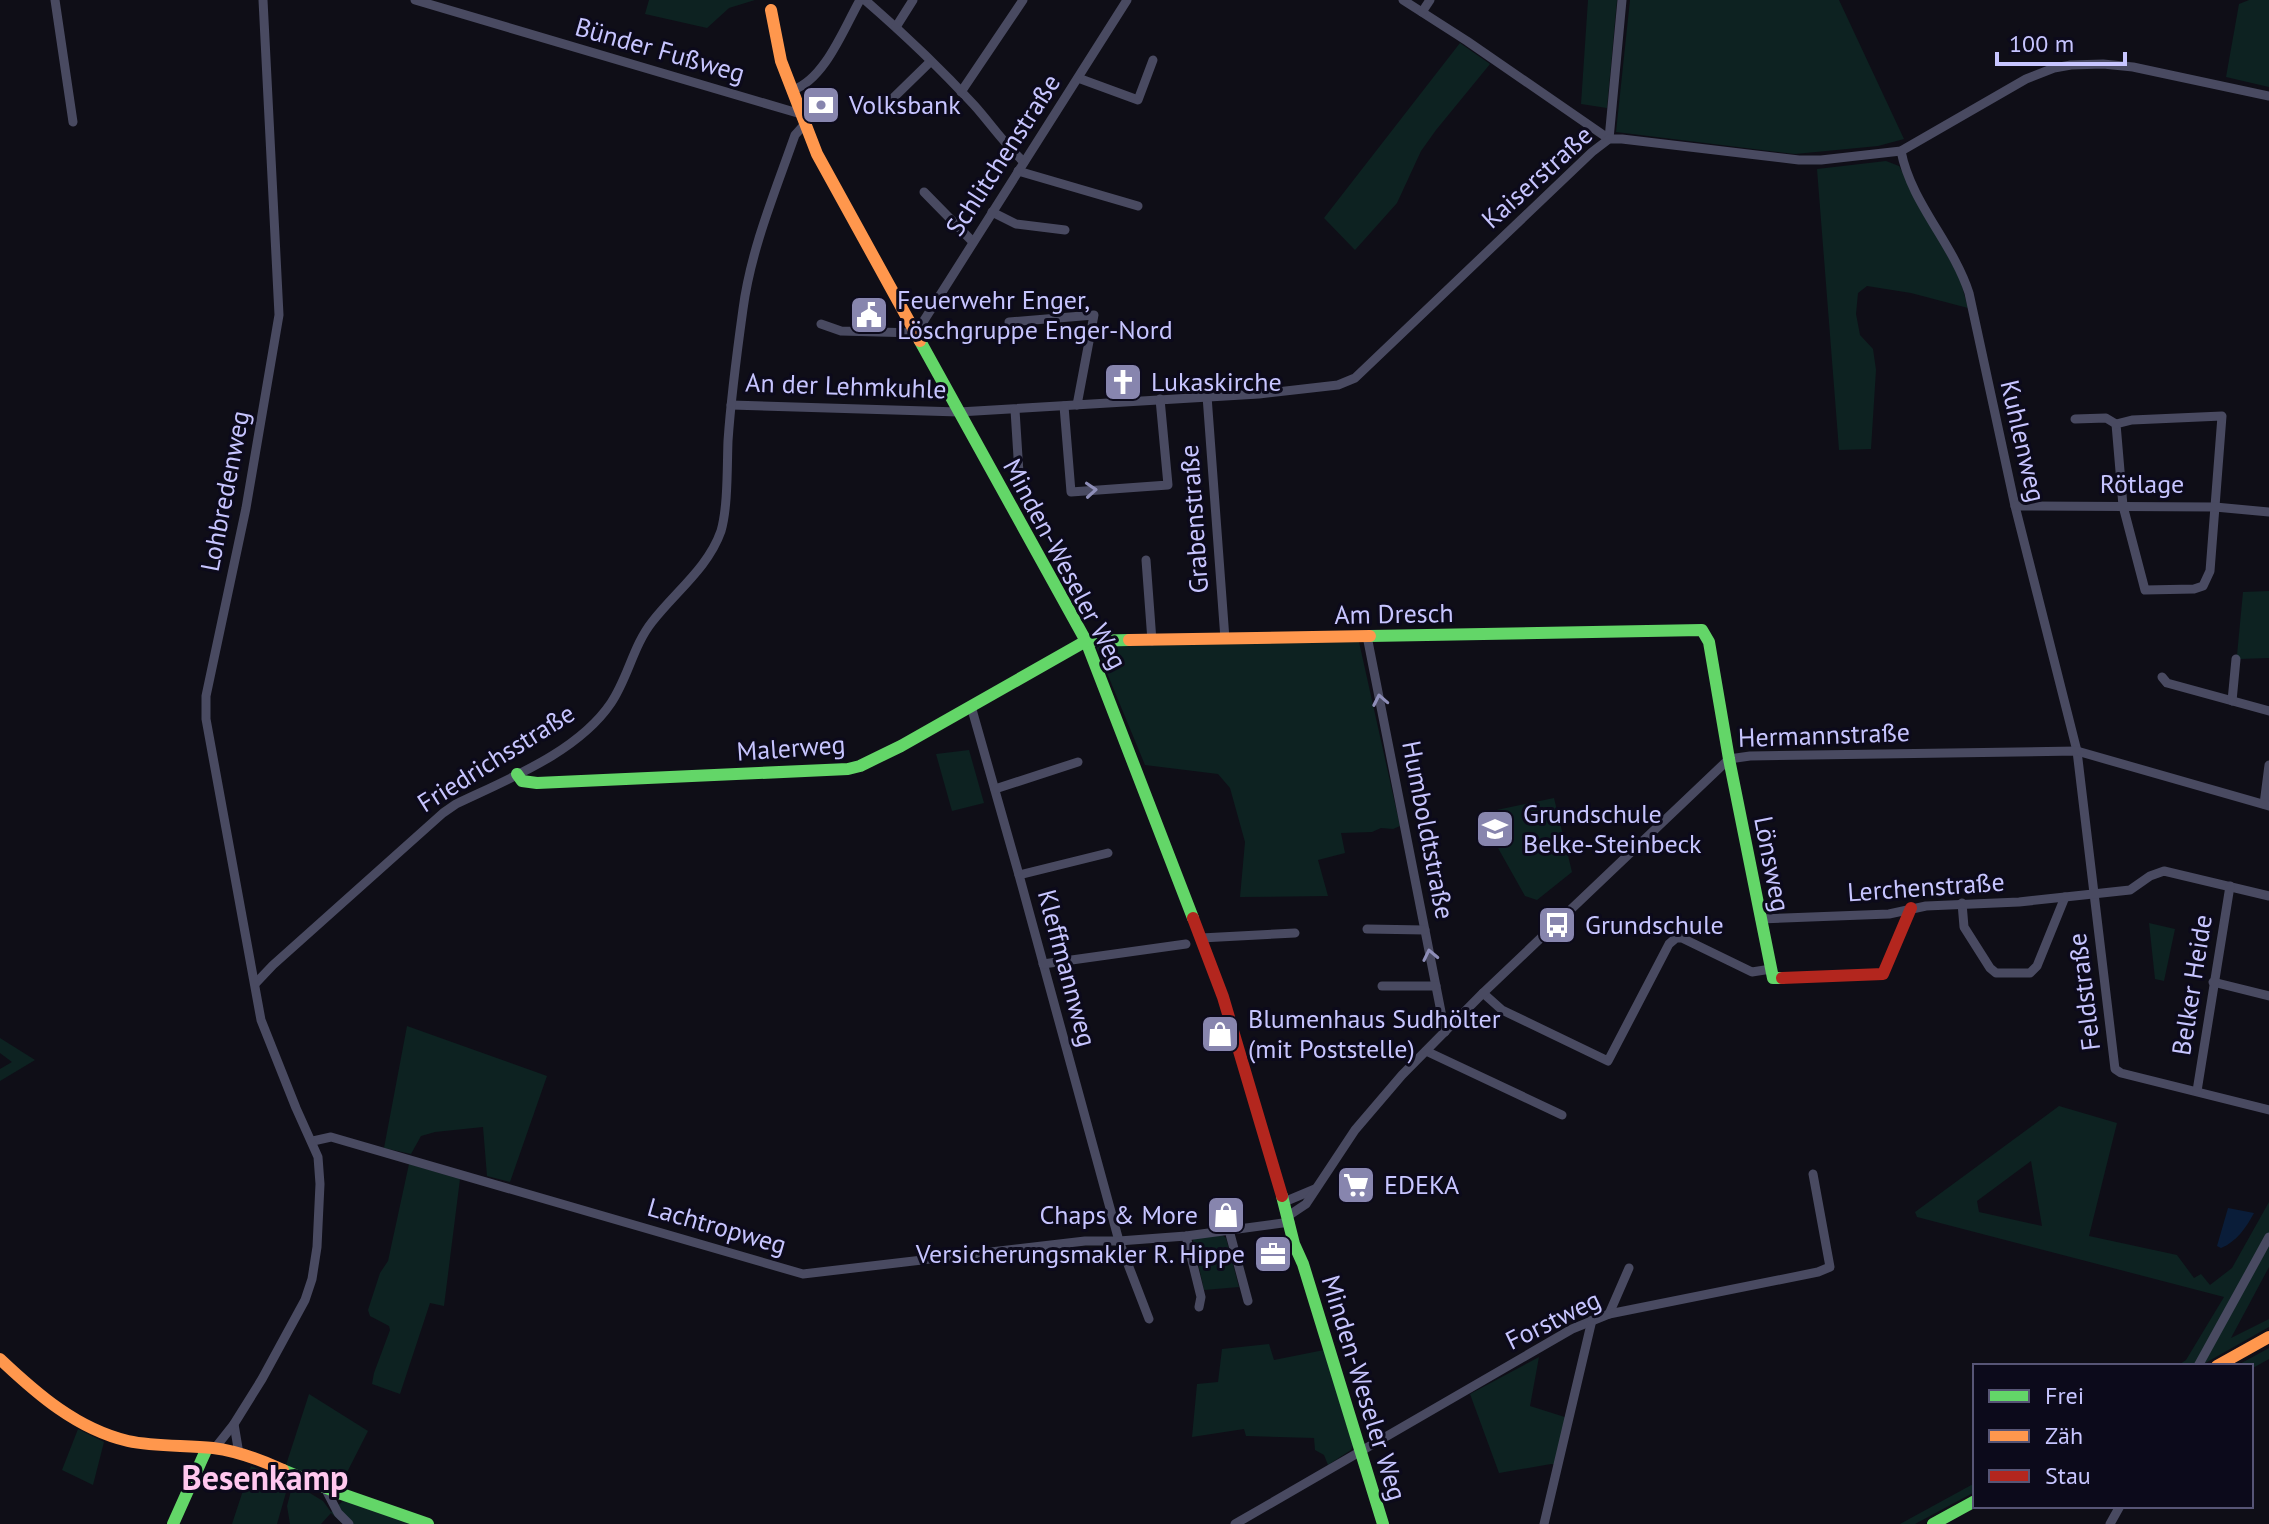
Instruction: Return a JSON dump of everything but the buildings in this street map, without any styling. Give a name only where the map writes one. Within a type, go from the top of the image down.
[{"type":"street","points":[[55,0],[73,122]]},
{"type":"street","name":"Lohbredenweg","points":[[255,984],[206,719],[206,696],[246,508],[279,315],[263,0]]},
{"type":"street","name":"Bünder Fußweg","points":[[415,0],[802,120]]},
{"type":"street","points":[[793,88],[806,85],[817,75],[862,0],[896,27],[961,92],[994,127],[1021,166],[1138,206]]},
{"type":"street","points":[[896,27],[913,0]]},
{"type":"street","points":[[961,92],[1023,0]]},
{"type":"street","name":"Schlitchenstraße","points":[[916,333],[1127,0]]},
{"type":"street","points":[[1403,0],[1609,139],[1622,0]]},
{"type":"street","points":[[1422,12],[1430,0]]},
{"type":"street","name":"Minden-Weseler Weg","points":[[769,5],[781,61],[817,154],[1086,641],[1223,997],[1289,1219],[1299,1234],[1303,1264],[1383,1524]]},
{"type":"street","points":[[1078,78],[1138,100],[1153,60]]},
{"type":"street","points":[[887,104],[930,62]]},
{"type":"street","name":"Kaiserstraße","points":[[959,412],[1259,394],[1349,382],[1609,139],[1799,160],[1901,151],[2026,79],[2071,65],[2133,67],[2269,96]]},
{"type":"street","name":"Friedrichsstraße","points":[[255,984],[443,813],[517,774],[582,735],[597,721],[622,685],[652,622],[697,572],[713,549],[723,524],[731,405],[750,267],[802,120]]},
{"type":"street","name":"Kuhlenweg","points":[[1901,151],[1904,165],[1962,272],[1969,293],[2015,506],[2077,751]]},
{"type":"street","points":[[924,192],[973,242]]},
{"type":"street","points":[[992,212],[1016,224],[1065,230]]},
{"type":"street","points":[[1009,322],[1094,315],[1077,405]]},
{"type":"street","points":[[821,324],[841,331],[916,333]]},
{"type":"street","name":"Grabenstraße","points":[[1207,396],[1225,639]]},
{"type":"street","points":[[1064,406],[1071,492],[1168,485],[1160,399]]},
{"type":"street","name":"An der Lehmkuhle","points":[[731,405],[959,412]]},
{"type":"street","points":[[1015,410],[1019,473]]},
{"type":"street","points":[[2075,419],[2106,418],[2116,424],[2132,420],[2222,416],[2210,571],[2203,586],[2145,590],[2123,506],[2116,424]]},
{"type":"street","name":"Rötlage","points":[[2015,506],[2215,507],[2269,512]]},
{"type":"street","points":[[1146,560],[1152,641]]},
{"type":"street","name":"Am Dresch","points":[[1086,641],[1702,630]]},
{"type":"street","name":"Lönsweg","points":[[1702,630],[1709,642],[1772,973]]},
{"type":"street","name":"Humboldtstraße","points":[[1367,636],[1445,1032]]},
{"type":"street","name":"Malerweg","points":[[517,774],[522,781],[537,783],[848,769],[901,746],[1086,641]]},
{"type":"street","points":[[2232,701],[2236,659]]},
{"type":"street","points":[[2162,677],[2167,683],[2269,711]]},
{"type":"street","name":"Kleffmannweg","points":[[971,706],[1119,1241]]},
{"type":"street","name":"Hermannstraße","points":[[1289,1219],[1306,1204],[1355,1130],[1426,1051],[1729,759],[2077,751],[2267,805]]},
{"type":"street","name":"Feldstraße","points":[[2077,751],[2115,1069],[2269,1110]]},
{"type":"street","points":[[995,789],[1078,762]]},
{"type":"street","points":[[2267,805],[2269,765]]},
{"type":"street","points":[[1019,875],[1108,853]]},
{"type":"street","name":"Lerchenstraße","points":[[1760,919],[1889,914],[1911,908],[2019,902],[2130,890],[2150,876],[2164,871],[2269,896]]},
{"type":"street","name":"Belker Heide","points":[[2197,1091],[2230,886]]},
{"type":"street","points":[[1962,903],[1964,927],[1990,968],[1996,973],[2030,973],[2037,966],[2065,897]]},
{"type":"street","points":[[1483,993],[1502,1010],[1608,1061],[1673,940],[1682,938],[1752,972],[1883,974],[1911,908]]},
{"type":"street","points":[[1367,929],[1425,930]]},
{"type":"street","points":[[1201,938],[1295,933]]},
{"type":"street","points":[[1043,964],[1186,944]]},
{"type":"street","points":[[2213,982],[2269,996]]},
{"type":"street","points":[[173,1524],[211,1448],[234,1424],[276,1354],[305,1300],[312,1279],[320,1219],[318,1157],[261,1020],[255,984]]},
{"type":"street","points":[[1382,986],[1436,986]]},
{"type":"street","points":[[1426,1051],[1562,1115]]},
{"type":"street","name":"Lachtropweg","points":[[313,1141],[331,1137],[803,1274],[1085,1241],[1186,1236],[1289,1219]]},
{"type":"street","name":"Forstweg","points":[[1235,1524],[1592,1320],[1830,1267],[1813,1174]]},
{"type":"street","points":[[1284,1202],[1318,1187]]},
{"type":"street","points":[[1229,1230],[1248,1301]]},
{"type":"street","points":[[1186,1236],[1201,1297],[1199,1307]]},
{"type":"street","points":[[2199,1364],[2269,1237]]},
{"type":"street","points":[[1119,1241],[1149,1319]]},
{"type":"street","points":[[1609,1314],[1629,1268]]},
{"type":"street","points":[[1544,1524],[1592,1320]]},
{"type":"street","points":[[2221,1364],[2269,1337]]},
{"type":"street","points":[[0,1359],[47,1401],[105,1435],[130,1442],[211,1448],[239,1454],[428,1524]]},
{"type":"street","points":[[234,1424],[239,1454]]},
{"type":"street","points":[[325,1488],[338,1513],[349,1524]]},
{"type":"street","points":[[1933,1524],[1973,1502]]},
{"type":"green space","points":[[649,0],[755,0],[729,8],[707,28],[645,14]]},
{"type":"green space","points":[[1588,0],[1617,0],[1607,108],[1581,104]]},
{"type":"green space","points":[[1630,0],[1839,0],[1904,139],[1878,146],[1795,154],[1616,132]]},
{"type":"green space","points":[[2249,0],[2269,0],[2269,87],[2226,77],[2239,4]]},
{"type":"green space","points":[[1460,43],[1490,64],[1421,151],[1397,203],[1355,250],[1324,218]]},
{"type":"green space","points":[[1886,161],[1899,166],[1960,279],[1968,308],[1911,293],[1867,286],[1858,293],[1856,314],[1860,335],[1873,349],[1876,370],[1871,449],[1839,450],[1817,169]]},
{"type":"green space","points":[[2269,591],[2269,658],[2239,659],[2243,592]]},
{"type":"green space","points":[[1359,642],[1400,826],[1372,832],[1341,833],[1345,853],[1318,860],[1328,896],[1240,897],[1245,842],[1230,788],[1218,774],[1145,765],[1095,644]]},
{"type":"green space","points":[[969,750],[984,803],[952,811],[936,754]]},
{"type":"green space","points":[[1554,798],[1572,872],[1537,900],[1525,896],[1498,848],[1492,811]]},
{"type":"green space","points":[[2149,923],[2175,929],[2164,981],[2155,979]]},
{"type":"green space","points":[[407,1026],[547,1076],[510,1182],[487,1176],[483,1127],[421,1136],[411,1154],[384,1148]]},
{"type":"green space","points":[[0,1038],[35,1060],[0,1081],[0,1069],[12,1062],[0,1053]]},
{"type":"green space","points":[[2059,1106],[2117,1123],[2089,1236],[2177,1255],[2194,1278],[2201,1274],[2210,1285],[2232,1268],[2269,1202],[2269,1267],[2231,1338],[2269,1319],[2269,1327],[2204,1364],[2180,1364],[2186,1360],[2224,1297],[1917,1217],[1915,1212]],"holes":[[[2031,1161],[2042,1226],[1979,1212],[1977,1201]]]},
{"type":"green space","points":[[409,1164],[460,1179],[444,1306],[430,1303],[400,1394],[372,1384],[390,1330],[389,1326],[370,1316],[368,1310],[380,1273],[388,1261]]},
{"type":"green space","points":[[1222,1235],[1226,1238],[1239,1287],[1204,1290],[1193,1240]]},
{"type":"green space","points":[[1269,1344],[1274,1360],[1324,1350],[1353,1446],[1328,1465],[1324,1455],[1315,1450],[1314,1438],[1246,1436],[1244,1429],[1192,1437],[1197,1384],[1218,1382],[1222,1349]]},
{"type":"green space","points":[[2269,1348],[2269,1359],[2253,1368],[2253,1364],[2240,1364]]},
{"type":"green space","points":[[1539,1357],[1530,1406],[1571,1419],[1560,1465],[1499,1473],[1470,1394]]},
{"type":"green space","points":[[309,1394],[368,1431],[339,1488],[286,1465]]},
{"type":"green space","points":[[78,1429],[104,1442],[93,1485],[62,1470]]},
{"type":"green space","points":[[251,1466],[289,1482],[277,1524],[232,1524]]},
{"type":"green space","points":[[293,1483],[323,1501],[331,1512],[344,1500],[412,1524],[343,1524],[331,1513],[321,1524],[290,1524],[287,1506]]},
{"type":"green space","points":[[1973,1484],[1973,1493],[1915,1524],[1900,1524]]},
{"type":"water","points":[[2228,1208],[2254,1213],[2240,1234],[2221,1248],[2217,1246]]},
{"type":"traffic: fast","points":[[920,341],[1086,641],[1193,918]]},
{"type":"traffic: fast","points":[[1370,636],[1702,630],[1709,642],[1773,978],[1782,978]]},
{"type":"traffic: fast","points":[[517,774],[522,781],[537,783],[848,769],[901,746],[1086,641],[1129,640]]},
{"type":"traffic: fast","points":[[1282,1196],[1294,1244],[1303,1264],[1383,1524]]},
{"type":"traffic: fast","points":[[173,1524],[207,1448]]},
{"type":"traffic: fast","points":[[283,1470],[428,1524]]},
{"type":"traffic: fast","points":[[1933,1524],[1973,1502]]},
{"type":"traffic: slow","points":[[771,10],[781,61],[817,154],[920,341]]},
{"type":"traffic: slow","points":[[1129,640],[1370,636]]},
{"type":"traffic: slow","points":[[2221,1364],[2269,1337]]},
{"type":"traffic: slow","points":[[0,1359],[59,1409],[109,1435],[139,1443],[222,1449],[283,1470]]},
{"type":"traffic: jam","points":[[1782,978],[1883,974],[1911,908]]},
{"type":"traffic: jam","points":[[1193,918],[1223,997],[1282,1196]]},
{"type":"place","name":"Volksbank","points":[[821,105]]},
{"type":"place","name":"Feuerwehr Enger, Löschgruppe Enger-Nord","points":[[869,315]]},
{"type":"place","name":"Lukaskirche","points":[[1123,382]]},
{"type":"place","name":"Grundschule Belke-Steinbeck","points":[[1495,829]]},
{"type":"place","name":"Grundschule","points":[[1557,925]]},
{"type":"place","name":"Blumenhaus Sudhölter (mit Poststelle)","points":[[1220,1034]]},
{"type":"place","name":"EDEKA","points":[[1356,1185]]},
{"type":"place","name":"Chaps & More","points":[[1226,1215]]},
{"type":"place","name":"Versicherungsmakler R. Hippe","points":[[1273,1254]]},
{"type":"district","name":"Besenkamp","points":[[265,1478]]}]
